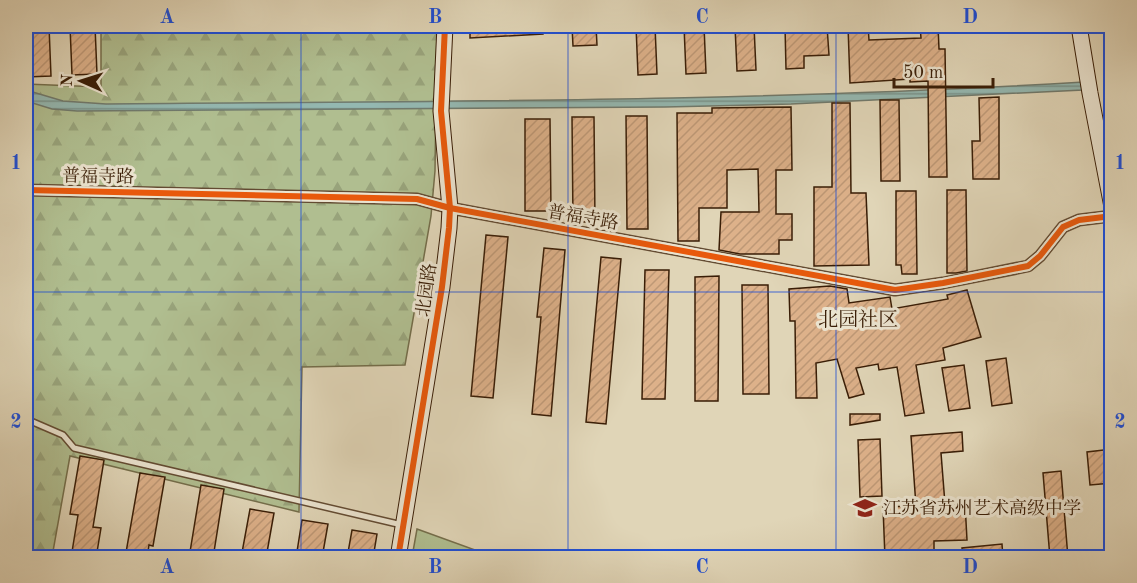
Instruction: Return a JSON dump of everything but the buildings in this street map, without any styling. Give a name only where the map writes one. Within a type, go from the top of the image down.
[{"type":"street","name":"北园路","points":[[398,558],[442,287],[450,208],[441,104],[445,26]]},
{"type":"street","points":[[1079,26],[1112,207]]},
{"type":"street","name":"普福寺路","points":[[26,190],[417,199],[450,208],[895,290],[1028,266],[1040,256],[1063,227],[1078,220],[1112,216]]},
{"type":"lane","points":[[26,419],[63,435],[74,448],[403,525]]},
{"type":"green space","points":[[101,26],[437,26],[435,171],[431,216],[405,365],[302,367],[299,512],[70,456],[52,557],[26,557],[26,84],[101,87]]},
{"type":"green space","points":[[417,529],[475,550],[474,557],[412,557]]},
{"type":"water","points":[[1084,82],[1083,90],[791,104],[665,107],[77,111],[52,109],[26,101],[26,90],[63,101],[106,104],[717,97],[962,89]]},
{"type":"cycle path","points":[[398,558],[442,287],[449,228],[450,208],[441,111],[445,26]]},
{"type":"cycle path","points":[[26,190],[417,199],[450,208],[895,290],[1028,266],[1040,256],[1063,227],[1079,220],[1112,216]]},
{"type":"place","name":"江苏省苏州艺术高级中学","points":[[865,508]]},
{"type":"district","name":"北园社区","points":[[858,319]]}]
